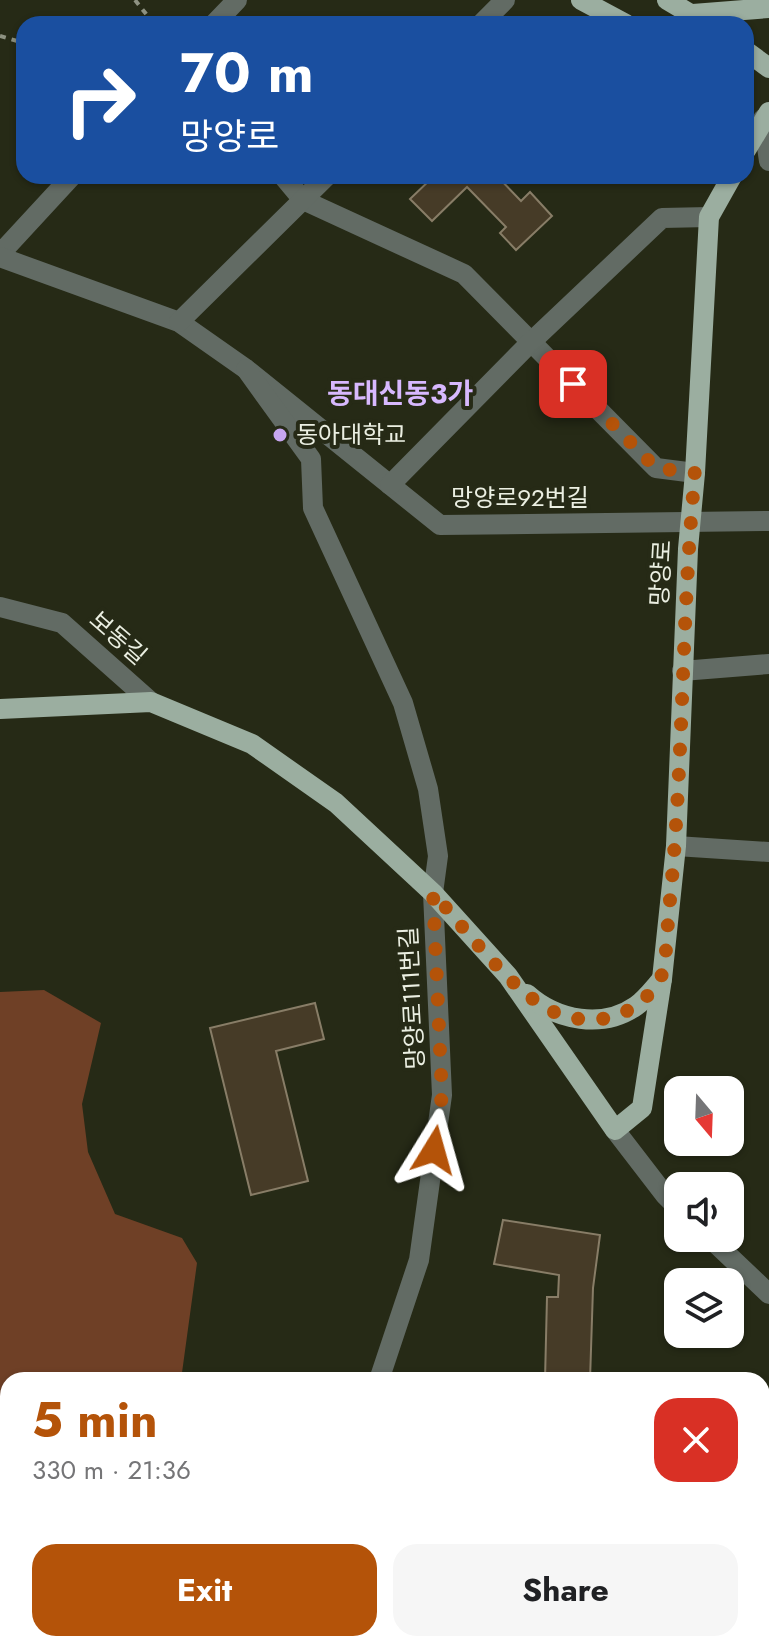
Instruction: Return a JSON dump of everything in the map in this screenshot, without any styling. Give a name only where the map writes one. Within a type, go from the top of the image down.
[{"type":"main road","points":[[581,0],[611,16]]},
{"type":"main road","points":[[667,0],[695,16]]},
{"type":"main road","points":[[719,16],[769,8]]},
{"type":"main road","name":"망양로","points":[[615,1130],[642,1108],[662,979],[676,846],[682,671],[709,217],[728,184]]},
{"type":"main road","points":[[0,709],[151,702],[252,744],[336,803],[433,893],[508,976],[543,1007],[560,1014],[585,1020],[603,1019],[640,1004],[662,979]]},
{"type":"main road","points":[[508,976],[615,1130]]},
{"type":"street","points":[[222,16],[237,0]]},
{"type":"street","points":[[489,16],[505,0]]},
{"type":"street","points":[[762,116],[769,161]]},
{"type":"street","points":[[0,256],[65,184]]},
{"type":"street","points":[[290,184],[303,200],[464,274],[656,468],[695,473]]},
{"type":"street","points":[[179,322],[319,184]]},
{"type":"street","points":[[390,485],[531,342],[662,218],[709,217]]},
{"type":"street","name":"망양로92번길","points":[[0,256],[179,322],[246,369],[440,525],[769,521]]},
{"type":"street","name":"망양로111번길","points":[[246,369],[311,459],[313,508],[403,703],[428,789],[438,856],[433,893],[442,1095],[419,1260],[382,1372]]},
{"type":"street","name":"보동길","points":[[0,607],[62,623],[151,702]]},
{"type":"street","points":[[682,671],[769,664]]},
{"type":"street","points":[[676,846],[769,852]]},
{"type":"street","points":[[615,1130],[664,1194]]},
{"type":"street","points":[[725,1252],[769,1294]]},
{"type":"path","points":[[135,0],[148,16]]},
{"type":"shaded area","points":[[44,990],[101,1023],[82,1104],[88,1152],[115,1214],[182,1238],[197,1263],[182,1372],[0,1372],[0,992]]},
{"type":"building","points":[[426,184],[505,184],[521,201],[530,192],[552,216],[516,250],[500,233],[506,227],[467,187],[432,221],[410,199]]},
{"type":"building","points":[[315,1003],[324,1039],[276,1051],[308,1181],[251,1195],[210,1028]]},
{"type":"building","points":[[503,1220],[600,1235],[593,1288],[590,1372],[545,1372],[547,1297],[558,1297],[559,1275],[494,1264]]},
{"type":"place","name":"동아대학교","points":[[280,435]]},
{"type":"district","name":"동대신동3가","points":[[400,393]]},
{"type":"route","points":[[434,1150],[442,1095],[433,893],[531,998],[560,1014],[585,1020],[621,1015],[640,1004],[662,979],[676,846],[688,549],[695,473],[656,468],[573,384]]}]
